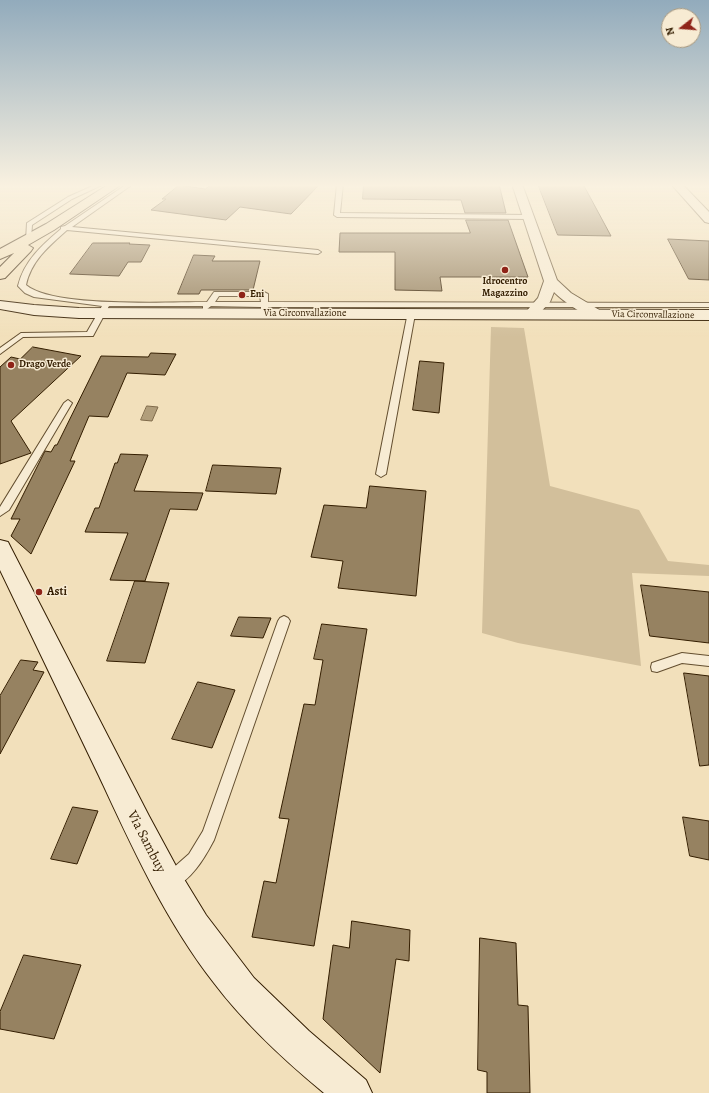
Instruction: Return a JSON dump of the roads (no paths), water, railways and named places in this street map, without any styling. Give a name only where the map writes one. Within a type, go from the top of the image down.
[{"type":"main road","points":[[0,255],[35,235]]},
{"type":"main road","points":[[0,274],[41,235]]},
{"type":"main road","points":[[0,296],[7,306]]},
{"type":"main road","name":"Via Circonvallazione","points":[[7,306],[79,313]]},
{"type":"main road","name":"Via Circonvallazione","points":[[0,320],[79,313],[104,309],[205,309],[411,314],[536,310],[596,314],[709,315]]},
{"type":"main road","name":"Via Sambuy","points":[[0,548],[168,884],[211,952],[242,989],[280,1028],[353,1093]]},
{"type":"street","name":"Via Circonvallazione","points":[[535,235],[552,281],[566,296],[596,314]]},
{"type":"street","points":[[536,310],[546,299],[552,281]]},
{"type":"lane","points":[[28,235],[28,239]]},
{"type":"lane","points":[[0,352],[21,336],[90,334],[104,309],[37,295],[22,286],[22,279],[26,270],[47,243],[57,235]]},
{"type":"lane","points":[[139,235],[318,252]]},
{"type":"lane","points":[[265,310],[536,310],[579,305],[709,305]]},
{"type":"lane","points":[[381,474],[411,314]]},
{"type":"lane","points":[[0,512],[6,508],[68,403]]},
{"type":"lane","points":[[168,884],[195,860],[210,835],[284,621]]},
{"type":"lane","points":[[657,667],[682,658],[709,661]]},
{"type":"place","name":"Idrocentro Magazzino","points":[[505,270]]},
{"type":"place","name":"Eni","points":[[242,295]]},
{"type":"place","name":"Drago Verde","points":[[11,365]]},
{"type":"place","name":"Asti","points":[[39,592]]}]
